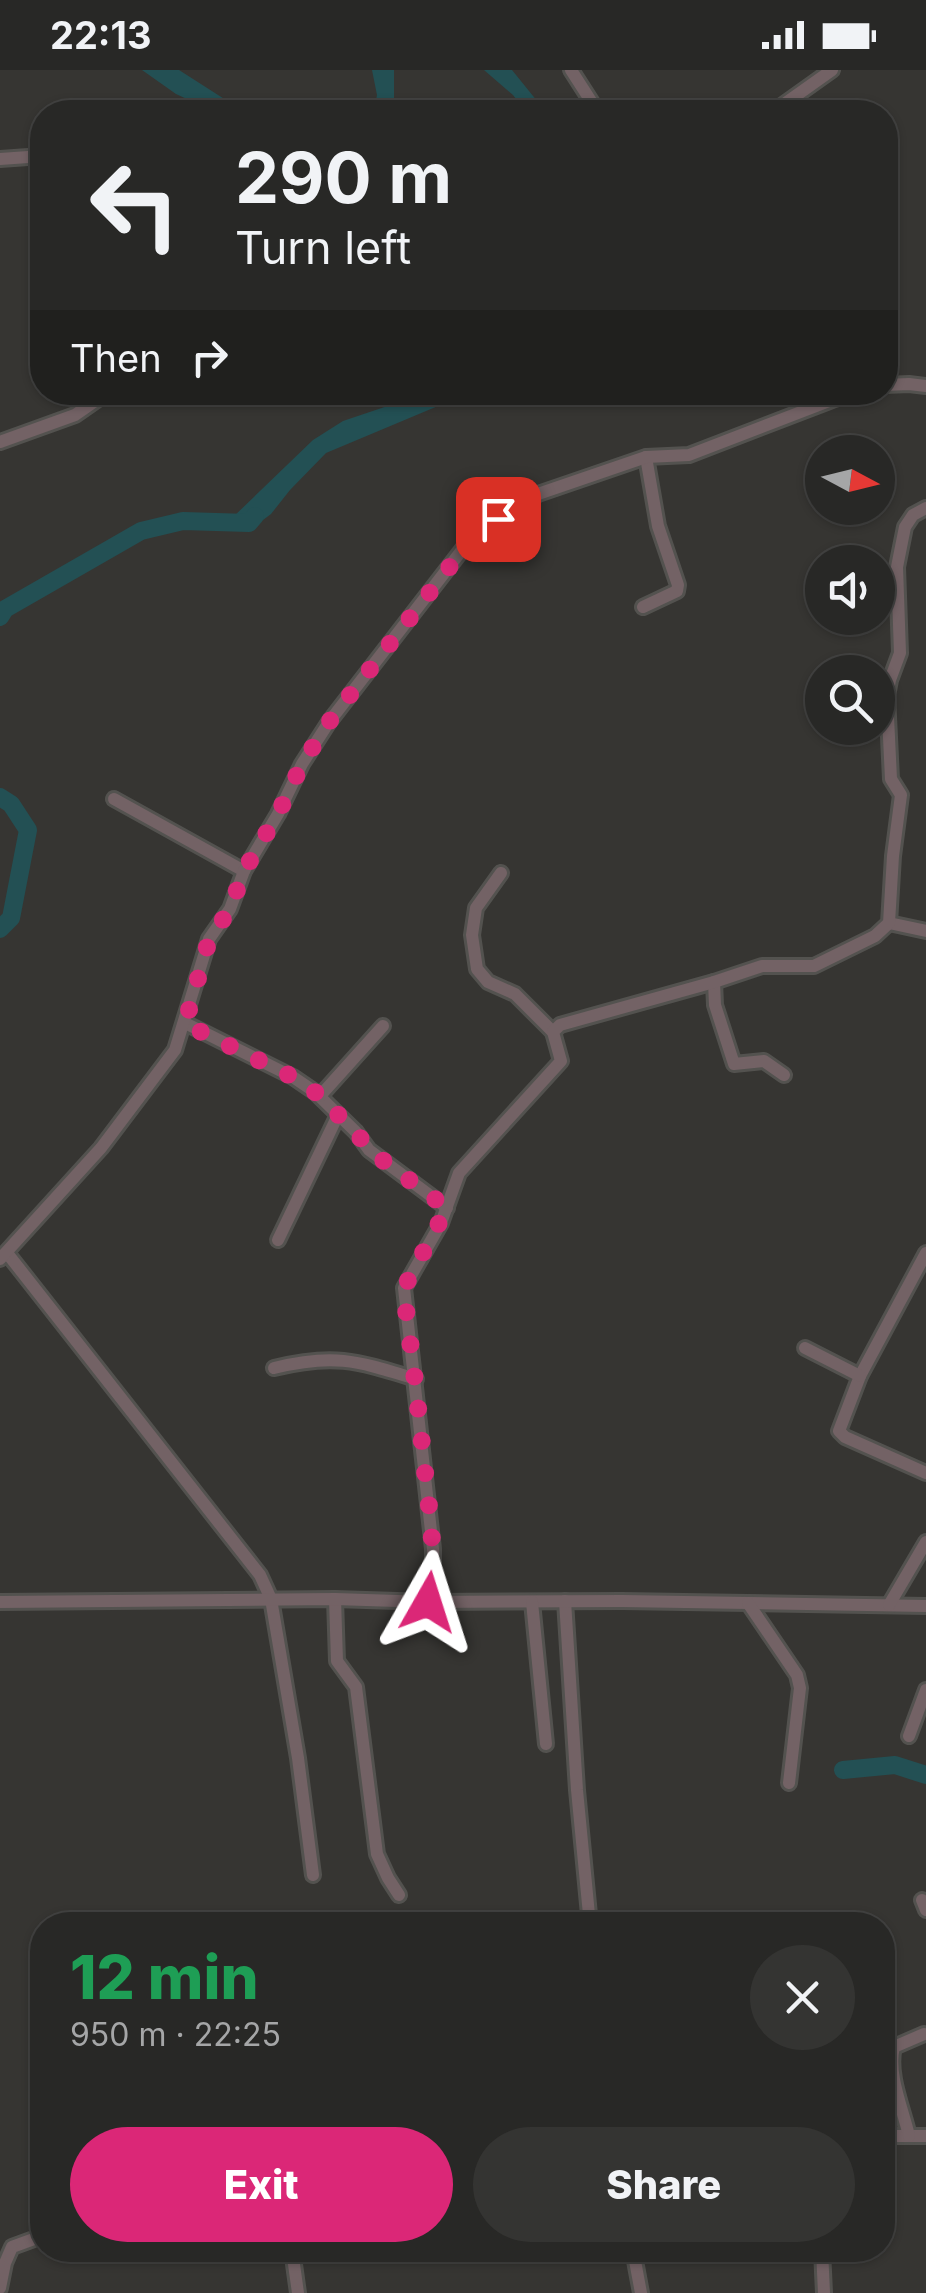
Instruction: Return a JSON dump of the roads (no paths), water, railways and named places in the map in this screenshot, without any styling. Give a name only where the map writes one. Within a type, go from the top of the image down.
[{"type":"street","points":[[570,70],[590,100]]},
{"type":"street","points":[[789,100],[832,70]]},
{"type":"street","points":[[0,159],[30,157]]},
{"type":"street","points":[[898,384],[926,386]]},
{"type":"street","points":[[0,442],[75,415],[89,405]]},
{"type":"street","points":[[313,1875],[271,1599],[260,1575],[3,1256],[101,1148],[175,1050],[209,940],[230,909],[244,871],[302,764],[329,722],[469,542],[538,494],[646,457],[689,455],[819,405]]},
{"type":"street","points":[[643,607],[676,592],[678,586],[658,526],[646,457]]},
{"type":"street","points":[[553,1032],[560,1024],[762,966],[814,966],[875,936],[890,923],[901,795],[891,779],[887,696],[900,653],[897,567],[904,527],[913,515],[926,508]]},
{"type":"street","points":[[114,799],[244,871]]},
{"type":"street","points":[[428,1602],[433,1549],[404,1288],[447,1208],[459,1172],[561,1061],[553,1032],[515,994],[488,982],[476,969],[472,934],[476,908],[501,873]]},
{"type":"street","points":[[890,923],[926,931]]},
{"type":"street","points":[[714,982],[715,1006],[734,1064],[764,1061],[784,1075]]},
{"type":"street","points":[[185,1024],[293,1077],[320,1096],[369,1150],[447,1208]]},
{"type":"street","points":[[320,1096],[383,1026]]},
{"type":"street","points":[[278,1240],[338,1114]]},
{"type":"street","points":[[926,1253],[860,1376],[839,1426],[840,1434],[926,1474]]},
{"type":"street","points":[[805,1348],[860,1376]]},
{"type":"street","points":[[274,1368],[306,1360],[340,1359],[416,1379]]},
{"type":"street","points":[[889,1605],[926,1542]]},
{"type":"street","points":[[335,1599],[337,1661],[356,1687],[378,1854],[400,1895]]},
{"type":"street","points":[[0,1602],[335,1599],[926,1606]]},
{"type":"street","points":[[565,1601],[589,1912]]},
{"type":"street","points":[[532,1602],[546,1744]]},
{"type":"street","points":[[748,1603],[798,1674],[800,1688],[788,1782]]},
{"type":"street","points":[[909,1736],[926,1690]]},
{"type":"street","points":[[895,2047],[924,2034]]},
{"type":"street","points":[[895,2076],[910,2136]]},
{"type":"street","points":[[895,2136],[926,2136]]},
{"type":"street","points":[[0,2288],[12,2247],[30,2240]]},
{"type":"street","points":[[294,2262],[298,2293]]},
{"type":"street","points":[[635,2262],[642,2292]]},
{"type":"street","points":[[823,2262],[824,2293]]},
{"type":"water","points":[[142,70],[179,70],[226,100],[189,100]]},
{"type":"water","points":[[372,70],[394,70],[394,100],[376,100]]},
{"type":"water","points":[[484,70],[512,70],[536,100],[517,100]]},
{"type":"water","points":[[390,405],[440,405],[326,453],[271,514],[251,529],[230,520],[313,440],[343,421]]},
{"type":"waterway","points":[[0,617],[5,609],[141,531],[183,521],[249,523],[255,516]]},
{"type":"waterway","points":[[0,797],[11,804],[28,830],[11,918],[0,929]]},
{"type":"waterway","points":[[843,1770],[895,1765],[926,1775]]}]
